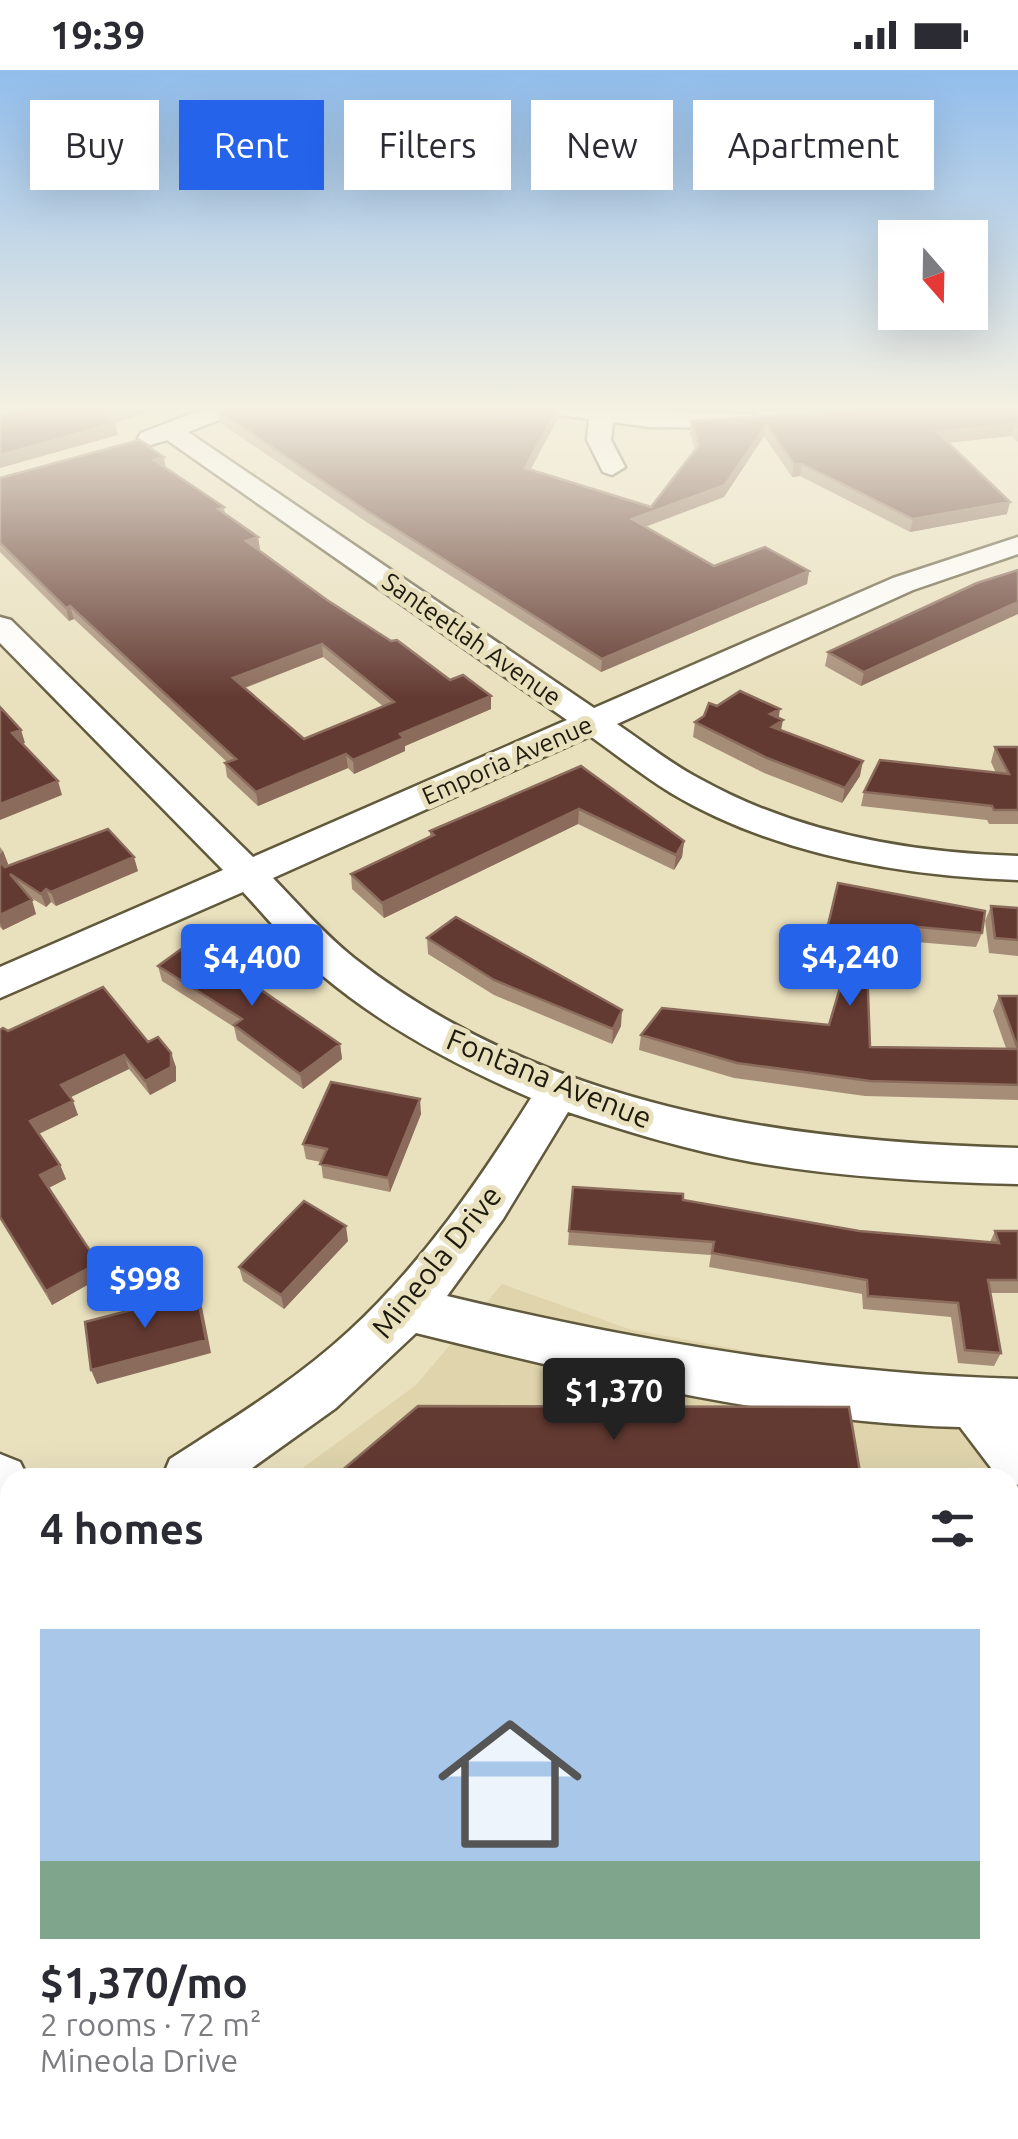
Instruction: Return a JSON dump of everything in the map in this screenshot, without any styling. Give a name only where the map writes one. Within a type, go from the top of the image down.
[{"type":"street","name":"Santeetlah Avenue","points":[[275,504],[685,786],[779,830],[931,862],[1018,868]]},
{"type":"street","name":"Emporia Avenue","points":[[0,984],[903,584],[1018,545]]},
{"type":"street","name":"Fontana Avenue","points":[[0,626],[340,968],[427,1029],[560,1090],[652,1122],[760,1147],[879,1160],[1018,1166]]},
{"type":"street","name":"Mineola Drive","points":[[204,1468],[336,1377],[405,1308],[505,1180],[560,1090]]},
{"type":"street","points":[[405,1308],[608,1359],[752,1383],[996,1404],[1018,1459]]},
{"type":"shaded area","points":[[502,1284],[629,1329],[811,1363],[1018,1379],[1018,1468],[303,1468],[416,1385]]},
{"type":"building","points":[[0,504],[219,504],[224,507],[218,509],[258,537],[246,541],[327,600],[391,641],[397,640],[450,680],[463,675],[491,696],[400,734],[404,738],[353,760],[346,754],[256,792],[225,763],[236,759],[70,606],[66,608],[0,543]],"holes":[[[322,644],[394,702],[304,739],[233,678]]]},
{"type":"building","points":[[356,504],[640,504],[651,507],[654,504],[674,504],[632,519],[714,566],[765,547],[809,571],[602,659]]},
{"type":"building","points":[[882,504],[1001,504],[913,519]]},
{"type":"building","points":[[1018,570],[1018,602],[864,672],[828,652],[977,583]]},
{"type":"building","points":[[740,691],[780,709],[770,714],[783,720],[772,727],[863,761],[845,788],[767,758],[695,722],[704,716],[709,703],[717,706]]},
{"type":"building","points":[[0,707],[21,730],[12,733],[58,781],[0,804]]},
{"type":"building","points":[[995,747],[1018,747],[1018,810],[864,792],[880,760],[1009,774]]},
{"type":"building","points":[[581,766],[684,841],[676,855],[579,809],[382,903],[351,874],[434,835],[430,831]]},
{"type":"building","points":[[108,829],[134,857],[41,894],[10,874],[32,900],[0,915],[0,862],[5,867]]},
{"type":"building","points":[[838,883],[985,911],[982,933],[908,926],[906,934],[886,930],[875,966],[867,965],[870,1047],[1018,1049],[1018,1085],[870,1081],[737,1063],[641,1035],[662,1008],[829,1025],[847,964],[819,963]]},
{"type":"building","points":[[991,906],[1018,908],[1018,940],[995,938]]},
{"type":"building","points":[[456,917],[622,1010],[613,1029],[494,980],[427,938]]},
{"type":"building","points":[[191,942],[340,1044],[300,1074],[234,1025],[242,1019],[158,966]]},
{"type":"building","points":[[103,987],[148,1042],[158,1037],[171,1053],[171,1067],[145,1081],[124,1055],[61,1085],[73,1101],[30,1121],[60,1165],[40,1175],[98,1263],[46,1291],[0,1217],[0,1030],[8,1031]]},
{"type":"building","points":[[999,996],[1018,996],[1018,1049]]},
{"type":"building","points":[[331,1082],[420,1099],[388,1178],[320,1164],[327,1149],[303,1144]]},
{"type":"building","points":[[573,1187],[683,1194],[683,1200],[859,1231],[999,1243],[995,1231],[1018,1231],[1018,1280],[988,1280],[1001,1353],[965,1350],[958,1303],[868,1296],[867,1280],[712,1253],[714,1242],[569,1231]]},
{"type":"building","points":[[304,1201],[346,1226],[281,1295],[239,1267]]},
{"type":"building","points":[[197,1293],[206,1340],[91,1370],[85,1322]]},
{"type":"building","points":[[418,1406],[849,1407],[859,1468],[345,1468]]}]
